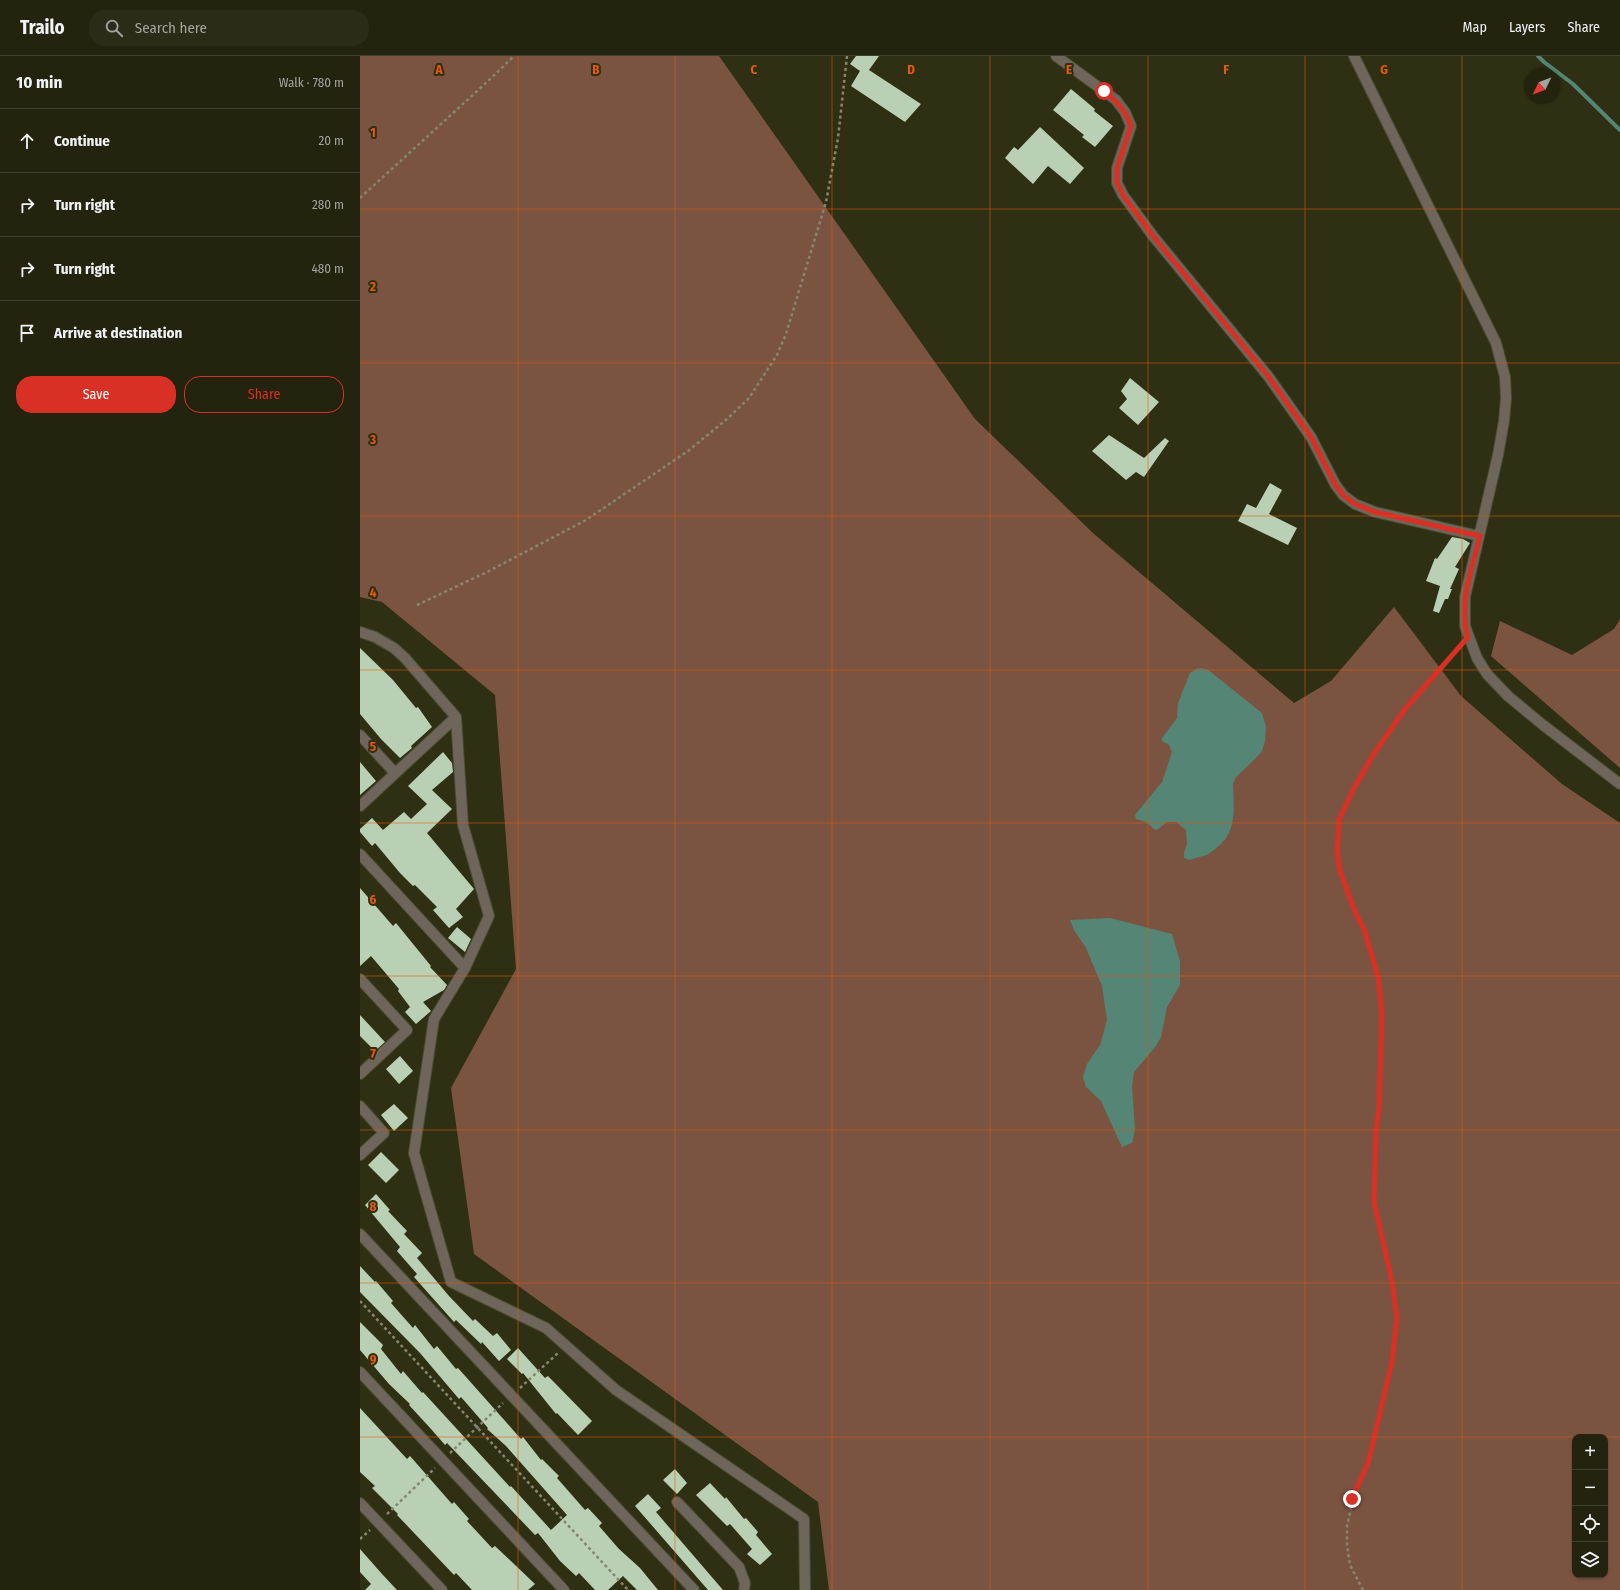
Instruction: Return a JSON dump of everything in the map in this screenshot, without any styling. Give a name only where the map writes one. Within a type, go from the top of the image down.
[{"type":"street","points":[[1056,56],[1116,100],[1125,112],[1131,126],[1117,168],[1117,183],[1123,195],[1153,236],[1268,376],[1311,437],[1335,484],[1343,495],[1355,504],[1375,512],[1480,536]]},
{"type":"street","points":[[1354,56],[1496,343],[1505,376],[1506,398],[1504,421],[1498,455],[1465,597],[1465,626],[1468,637],[1477,658],[1487,674],[1508,696],[1543,726],[1620,784]]},
{"type":"street","points":[[360,632],[375,637],[394,648],[406,658],[456,717],[463,825],[489,916],[465,968],[434,1018],[414,1153],[450,1282],[546,1328],[616,1390],[804,1519],[805,1590]]},
{"type":"street","points":[[360,806],[456,717]]},
{"type":"street","points":[[360,735],[395,773]]},
{"type":"street","points":[[360,854],[465,968]]},
{"type":"street","points":[[360,979],[407,1030],[360,1074]]},
{"type":"street","points":[[360,1106],[384,1133],[360,1155]]},
{"type":"street","points":[[360,1234],[694,1590]]},
{"type":"street","points":[[360,1372],[564,1590]]},
{"type":"street","points":[[677,1502],[739,1567],[745,1583],[744,1590]]},
{"type":"street","points":[[360,1503],[442,1590]]},
{"type":"path","points":[[360,198],[488,82],[514,56]]},
{"type":"path","points":[[417,605],[487,572],[586,520],[688,451],[750,398],[776,355],[786,334],[826,202],[838,138],[846,56]]},
{"type":"path","points":[[1364,1590],[1350,1565],[1347,1544],[1347,1526],[1352,1499],[1368,1463],[1392,1362],[1397,1317],[1391,1277],[1374,1202],[1382,1014],[1378,977],[1364,929],[1355,912],[1340,871],[1337,853],[1339,820],[1353,790],[1373,755],[1405,709],[1468,637]]},
{"type":"path","points":[[360,1300],[628,1590]]},
{"type":"path","points":[[360,1539],[558,1353]]},
{"type":"shaded area","points":[[360,56],[719,56],[975,419],[1094,534],[1294,703],[1331,681],[1394,607],[1461,696],[1562,784],[1620,823],[1620,1590],[829,1590],[818,1502],[474,1254],[451,1088],[516,969],[495,695],[382,602],[360,597]]},
{"type":"shaded area","points":[[1620,619],[1620,768],[1491,656],[1500,621],[1572,655],[1614,629]]},
{"type":"shaded area","points":[[1198,668],[1207,669],[1262,713],[1266,727],[1265,741],[1262,751],[1236,777],[1233,784],[1234,814],[1230,831],[1226,838],[1209,854],[1190,860],[1184,858],[1187,844],[1186,830],[1176,822],[1167,822],[1155,830],[1146,822],[1136,819],[1135,815],[1162,782],[1172,752],[1169,745],[1162,741],[1162,738],[1177,718],[1178,703],[1190,673]]},
{"type":"shaded area","points":[[1110,918],[1172,934],[1180,961],[1180,985],[1167,1007],[1161,1037],[1156,1046],[1134,1072],[1132,1086],[1135,1129],[1132,1143],[1122,1147],[1101,1101],[1086,1087],[1083,1077],[1087,1064],[1100,1045],[1107,1020],[1102,986],[1086,948],[1074,930],[1070,920]]},
{"type":"building","points":[[856,56],[879,56],[869,70],[921,104],[905,122],[851,86],[860,71],[850,64]]},
{"type":"building","points":[[1071,89],[1095,109],[1094,111],[1113,126],[1095,147],[1082,137],[1084,135],[1053,110]]},
{"type":"building","points":[[1040,127],[1084,168],[1070,184],[1048,166],[1033,184],[1005,158],[1014,147],[1018,150]]},
{"type":"building","points":[[1130,378],[1159,402],[1138,425],[1119,408],[1127,399],[1121,391]]},
{"type":"building","points":[[1109,435],[1144,458],[1165,438],[1169,441],[1144,477],[1136,472],[1126,480],[1092,451]]},
{"type":"building","points":[[1270,483],[1282,490],[1269,514],[1297,528],[1288,545],[1238,521],[1247,504],[1256,508]]},
{"type":"building","points":[[1452,537],[1463,539],[1470,543],[1455,567],[1459,569],[1450,589],[1452,589],[1448,599],[1445,599],[1439,613],[1433,611],[1440,586],[1426,581],[1435,558],[1437,559]]},
{"type":"building","points":[[360,648],[393,680],[416,708],[418,707],[432,727],[400,758],[381,739],[360,714]]},
{"type":"building","points":[[443,752],[452,763],[453,772],[432,790],[452,809],[427,833],[474,889],[456,909],[463,917],[449,928],[433,910],[437,907],[415,885],[413,886],[400,873],[375,843],[372,846],[360,832],[360,829],[372,818],[383,830],[404,812],[411,819],[427,804],[408,786]]},
{"type":"building","points":[[360,762],[376,781],[360,795]]},
{"type":"building","points":[[360,888],[393,926],[396,923],[431,966],[430,967],[447,985],[444,990],[423,1002],[431,1011],[416,1024],[405,1012],[410,1007],[398,991],[399,989],[371,956],[360,966]]},
{"type":"building","points":[[457,927],[471,939],[465,952],[448,938]]},
{"type":"building","points":[[360,1015],[385,1042],[375,1051],[360,1036]]},
{"type":"building","points":[[400,1056],[413,1071],[399,1084],[386,1069]]},
{"type":"building","points":[[394,1104],[408,1118],[394,1131],[381,1115]]},
{"type":"building","points":[[381,1152],[399,1170],[386,1183],[368,1165]]},
{"type":"building","points":[[376,1194],[390,1210],[388,1211],[407,1231],[404,1234],[422,1253],[417,1258],[449,1296],[473,1321],[475,1319],[493,1336],[497,1333],[511,1350],[499,1361],[482,1342],[481,1344],[456,1320],[454,1322],[414,1277],[417,1274],[397,1251],[400,1247],[365,1205]]},
{"type":"building","points":[[360,1266],[375,1282],[376,1281],[393,1301],[391,1303],[413,1328],[415,1325],[434,1349],[437,1346],[456,1369],[458,1368],[521,1439],[523,1437],[541,1460],[542,1459],[559,1476],[557,1478],[585,1510],[588,1508],[602,1523],[599,1526],[619,1549],[640,1568],[658,1590],[637,1590],[623,1576],[608,1590],[595,1590],[579,1573],[576,1576],[560,1561],[538,1533],[535,1535],[447,1443],[445,1445],[409,1405],[410,1404],[389,1384],[360,1350],[360,1322],[383,1345],[381,1349],[401,1374],[403,1371],[551,1530],[567,1515],[506,1446],[487,1429],[488,1428],[461,1397],[459,1399],[420,1353],[360,1292]]},
{"type":"building","points":[[518,1348],[545,1378],[548,1376],[592,1421],[578,1435],[557,1413],[556,1414],[523,1373],[522,1374],[507,1359]]},
{"type":"building","points":[[360,1408],[407,1459],[410,1456],[452,1504],[454,1502],[469,1519],[467,1521],[492,1548],[495,1546],[535,1584],[528,1590],[472,1590],[456,1573],[454,1575],[372,1488],[375,1486],[360,1472]]},
{"type":"building","points":[[675,1469],[687,1483],[677,1494],[663,1480]]},
{"type":"building","points":[[710,1483],[725,1499],[726,1497],[744,1519],[746,1518],[758,1532],[756,1535],[772,1554],[760,1565],[747,1554],[752,1549],[730,1524],[727,1526],[696,1495]]},
{"type":"building","points":[[648,1494],[661,1508],[656,1512],[723,1590],[708,1590],[635,1506]]},
{"type":"building","points":[[360,1549],[397,1590],[365,1590],[371,1584],[360,1572]]},
{"type":"waterway","points":[[1538,56],[1573,84],[1620,130]]},
{"type":"route","points":[[1104,91],[1116,100],[1125,112],[1131,126],[1117,168],[1117,183],[1123,195],[1153,236],[1268,376],[1311,437],[1335,484],[1343,495],[1355,504],[1375,512],[1480,536],[1465,597],[1465,626],[1468,637],[1405,709],[1373,755],[1353,790],[1339,820],[1337,853],[1340,871],[1355,912],[1364,929],[1378,977],[1382,1014],[1374,1202],[1391,1277],[1397,1317],[1392,1362],[1368,1463],[1352,1499]]}]
